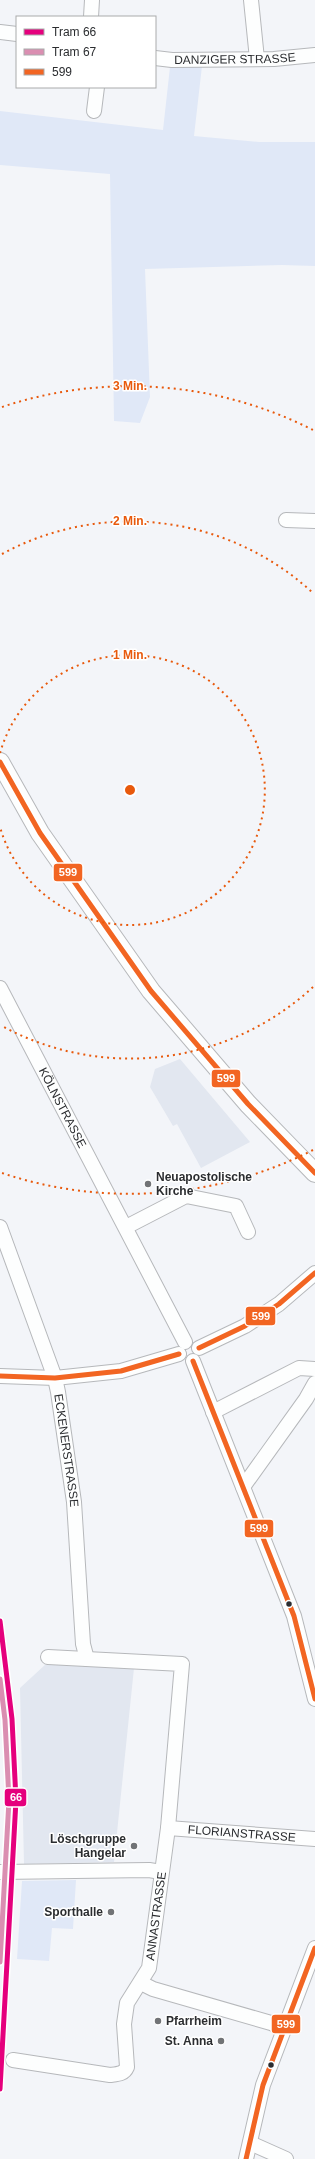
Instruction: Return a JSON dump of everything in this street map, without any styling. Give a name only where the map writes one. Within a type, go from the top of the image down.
[{"type":"main road","points":[[0,762],[40,833],[151,991],[248,1104],[315,1174]]},
{"type":"street","points":[[91,16],[92,0]]},
{"type":"street","points":[[251,0],[258,59]]},
{"type":"street","points":[[0,32],[16,34]]},
{"type":"street","name":"DANZIGER STRASSE","points":[[156,58],[172,60],[258,59],[315,56]]},
{"type":"street","points":[[94,111],[97,88]]},
{"type":"street","points":[[286,520],[315,521]]},
{"type":"street","name":"KÖLNSTRASSE","points":[[0,988],[126,1227],[182,1348]]},
{"type":"street","points":[[126,1227],[186,1196],[236,1206],[248,1232]]},
{"type":"street","name":"ECKENERSTRASSE","points":[[0,1227],[55,1378],[74,1502],[83,1644],[87,1659]]},
{"type":"street","points":[[199,1348],[244,1326],[279,1304],[315,1273]]},
{"type":"street","points":[[0,1376],[55,1378],[121,1371],[182,1348],[191,1341],[199,1348]]},
{"type":"street","points":[[182,1348],[186,1362],[193,1362],[198,1357],[199,1348]]},
{"type":"street","points":[[193,1362],[294,1616],[315,1699]]},
{"type":"street","points":[[213,1412],[299,1368],[315,1369]]},
{"type":"street","points":[[243,1487],[306,1400],[315,1383]]},
{"type":"street","points":[[48,1657],[87,1659]]},
{"type":"street","name":"ANNASTRASSE","points":[[13,2060],[110,2075],[121,2074],[127,2067],[124,2036],[127,2003],[141,1983],[148,1968],[168,1828],[182,1664],[87,1659]]},
{"type":"street","name":"FLORIANSTRASSE","points":[[168,1828],[315,1839]]},
{"type":"street","points":[[0,1872],[149,1870],[161,1872]]},
{"type":"street","points":[[246,2159],[262,2085],[315,1948]]},
{"type":"street","points":[[141,1983],[153,1989],[271,2023],[284,2029]]},
{"type":"street","points":[[250,2143],[286,2159]]},
{"type":"shaded area","points":[[202,66],[194,136],[259,142],[315,142],[315,266],[282,265],[145,269],[150,397],[140,423],[114,421],[110,174],[0,165],[0,111],[163,130],[170,67]]},
{"type":"shaded area","points":[[180,1059],[250,1142],[201,1168],[177,1124],[173,1126],[150,1087],[155,1069]]},
{"type":"shaded area","points":[[46,1664],[134,1668],[114,1862],[24,1864],[20,1688]]},
{"type":"shaded area","points":[[76,1880],[73,1929],[52,1928],[49,1961],[17,1959],[22,1881]]},
{"type":"tram line","name":"66","points":[[0,1621],[12,1719],[16,1800],[0,2089]]},
{"type":"tram line","name":"67","points":[[0,1679],[5,1720],[9,1800],[0,1962]]},
{"type":"transit line","name":"599","points":[[0,762],[40,833],[151,991],[248,1104],[315,1173]]},
{"type":"transit line","name":"599","points":[[199,1348],[245,1326],[279,1304],[315,1273]]},
{"type":"transit line","name":"599","points":[[0,1376],[55,1378],[121,1371],[179,1354]]},
{"type":"transit line","name":"599","points":[[193,1361],[294,1616],[315,1699]]},
{"type":"transit line","name":"599","points":[[246,2159],[263,2085],[315,1948]]},
{"type":"place","name":"Neuapostolische Kirche","points":[[148,1184]]},
{"type":"place","name":"Löschgruppe Hangelar","points":[[134,1846]]},
{"type":"place","name":"Sporthalle","points":[[111,1912]]},
{"type":"place","name":"Pfarrheim","points":[[158,2021]]},
{"type":"place","name":"St. Anna","points":[[221,2041]]}]
